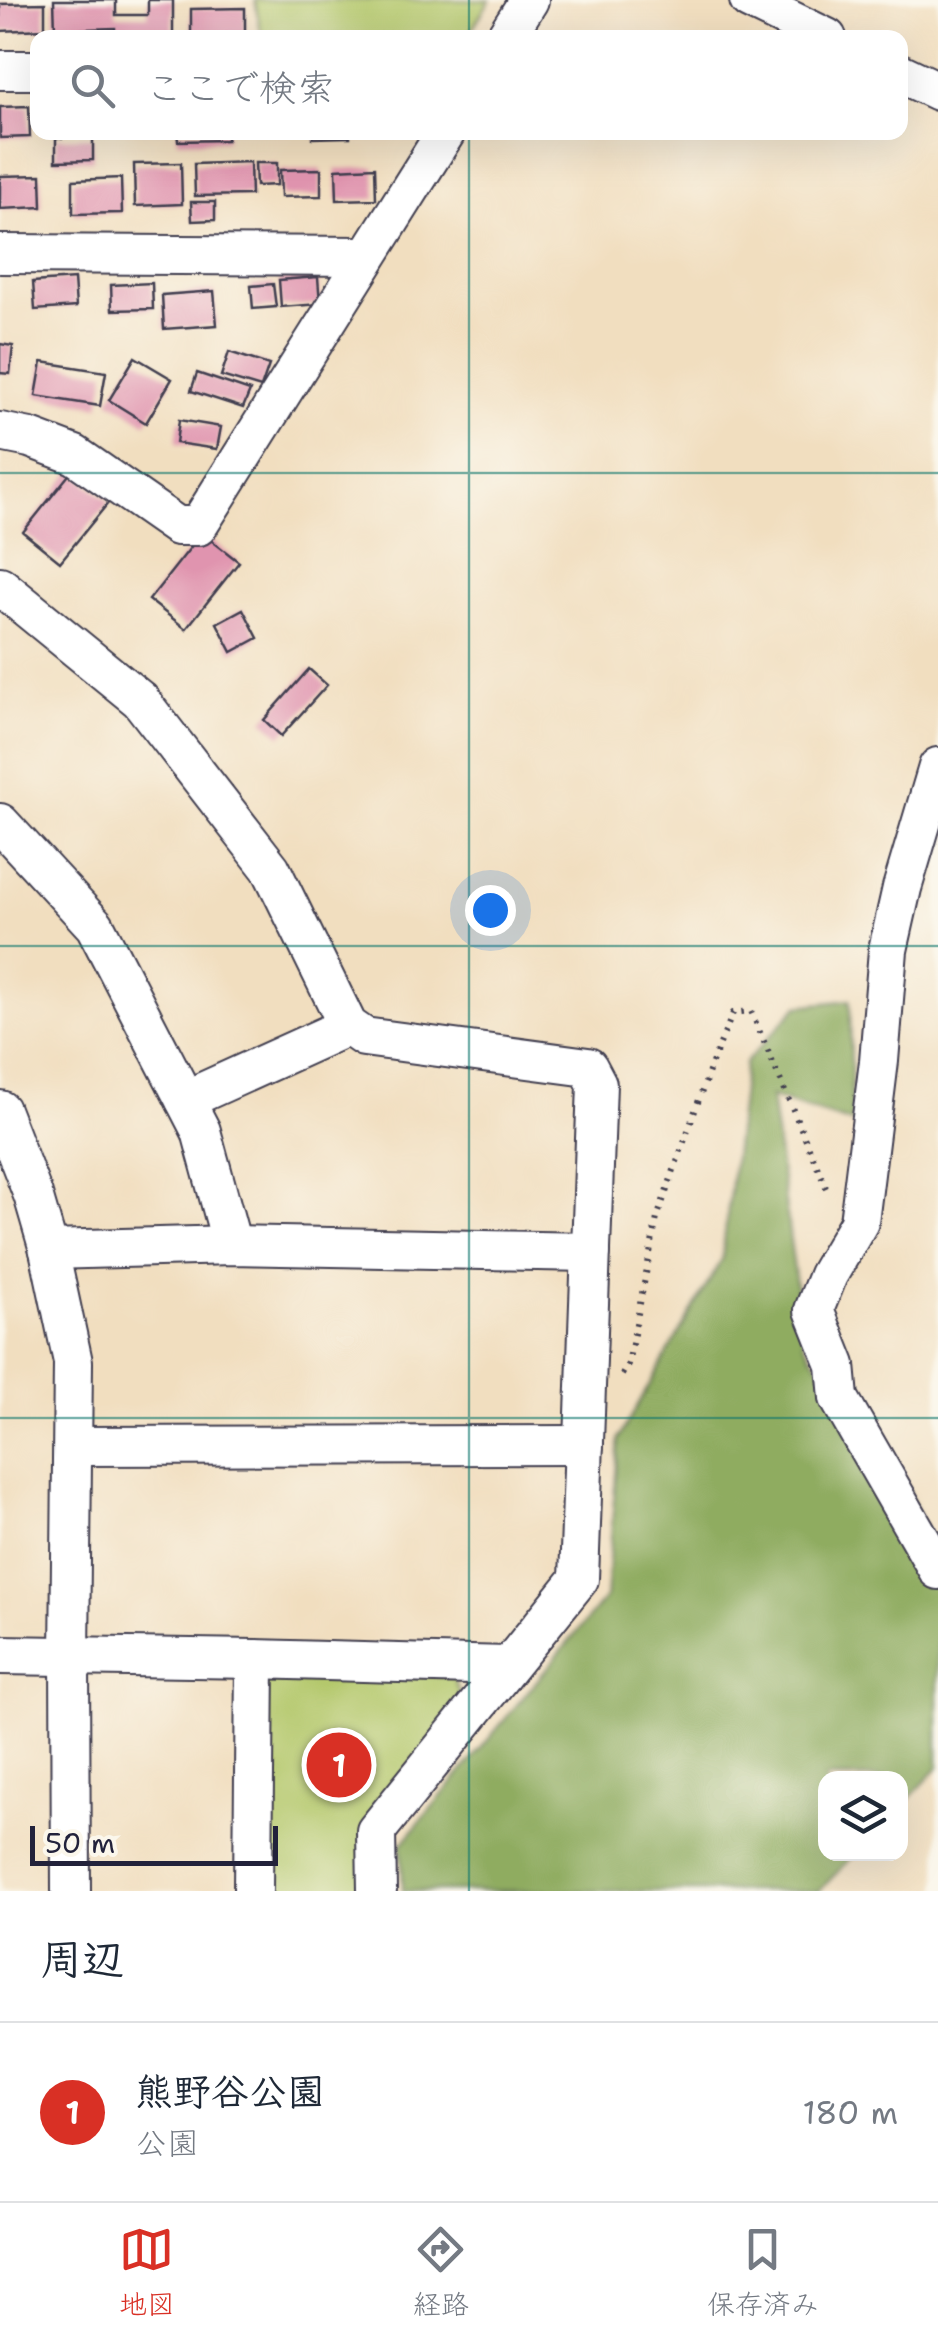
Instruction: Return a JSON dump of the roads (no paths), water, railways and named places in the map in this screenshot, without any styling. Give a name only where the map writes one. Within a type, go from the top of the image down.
[{"type":"street","points":[[510,30],[529,0]]},
{"type":"street","points":[[751,0],[811,30]]},
{"type":"street","points":[[0,70],[30,70]]},
{"type":"street","points":[[908,77],[938,91]]},
{"type":"street","points":[[0,432],[30,438],[75,455],[177,526],[198,526],[441,140]]},
{"type":"street","points":[[0,254],[368,256]]},
{"type":"street","points":[[0,586],[140,700],[271,869],[348,1026],[364,1037],[588,1067],[597,1084],[579,1579],[376,1831],[377,1891]]},
{"type":"street","points":[[938,766],[888,950],[859,1222],[828,1276],[814,1310],[836,1365],[839,1398],[938,1570]]},
{"type":"street","points":[[0,822],[96,926],[201,1131],[232,1245]]},
{"type":"street","points":[[185,1100],[348,1026]]},
{"type":"street","points":[[0,1110],[49,1250],[73,1362],[71,1891]]},
{"type":"street","points":[[49,1250],[232,1245],[591,1252]]},
{"type":"street","points":[[72,1446],[584,1445]]},
{"type":"street","points":[[0,1655],[507,1666]]},
{"type":"street","points":[[252,1891],[255,1659]]},
{"type":"place","name":"熊野谷公園","points":[[339,1765]]}]
